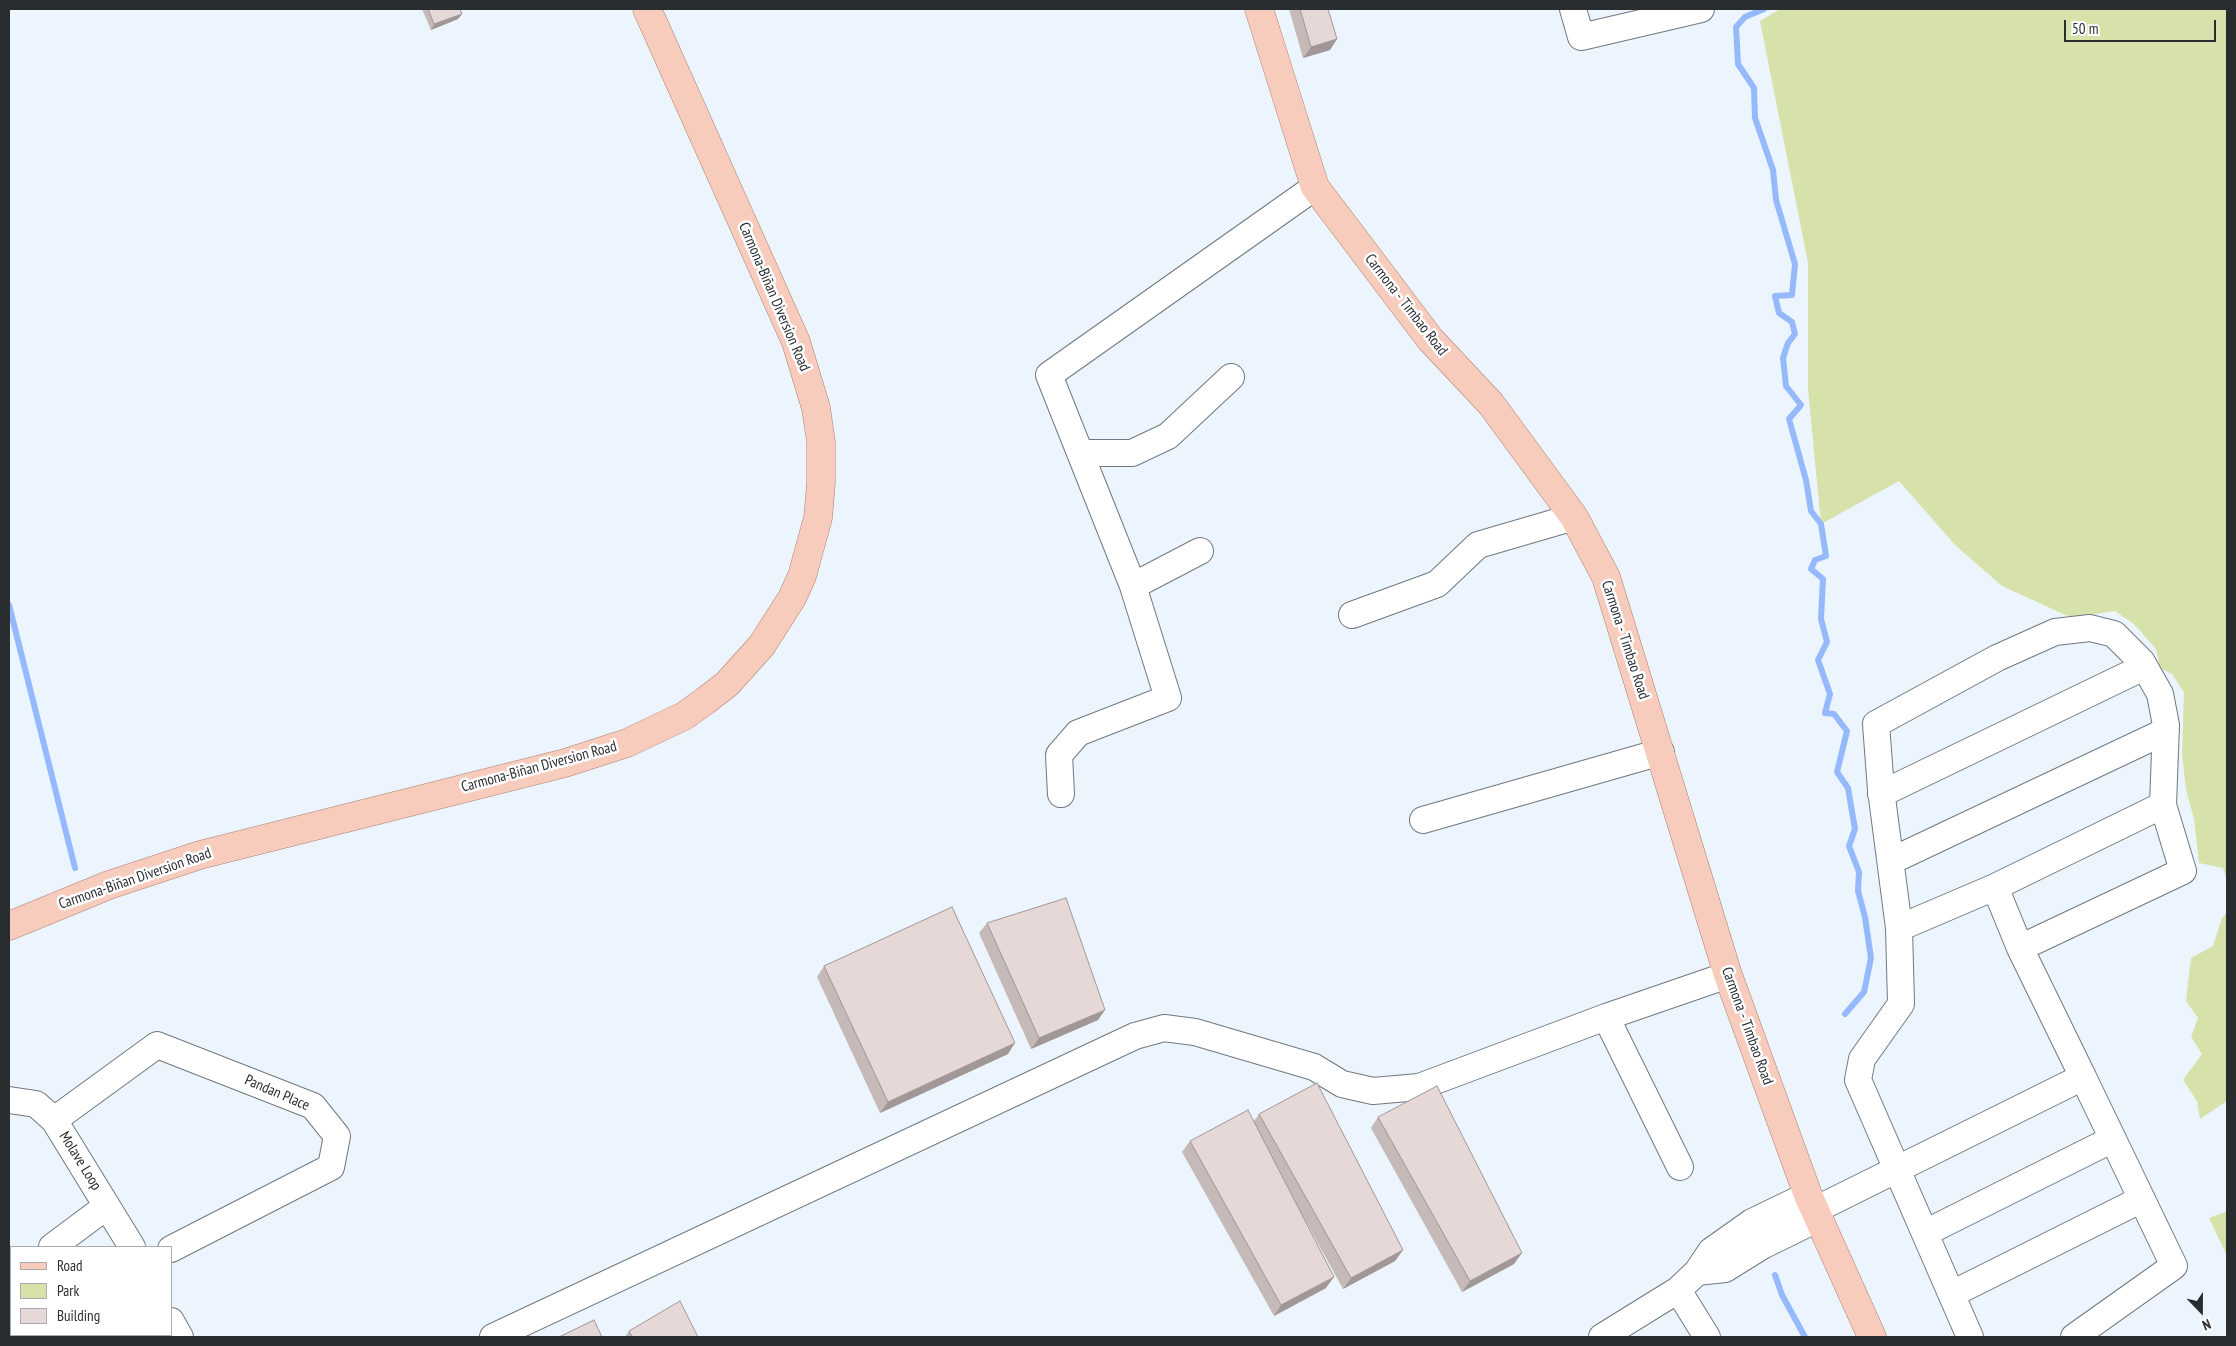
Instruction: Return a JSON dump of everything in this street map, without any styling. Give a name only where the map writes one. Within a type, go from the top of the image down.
[{"type":"main road","name":"Carmona-Biñan Diversion Road","points":[[9,926],[109,885],[200,855],[565,763],[627,743],[684,716],[727,684],[762,645],[779,622],[802,576],[818,518],[821,483],[821,442],[816,408],[796,342],[647,9]]},
{"type":"main road","name":"Carmona - Timbao Road","points":[[1259,9],[1315,187],[1430,339],[1491,404],[1574,516],[1606,577],[1728,975],[1814,1207],[1872,1337]]},
{"type":"street","points":[[1573,9],[1581,37],[1655,14],[1701,9]]},
{"type":"street","points":[[1061,794],[1059,755],[1078,733],[1168,698],[1133,586],[1049,375],[1315,187]]},
{"type":"street","points":[[1080,453],[1132,453],[1168,436],[1231,377]]},
{"type":"street","points":[[1352,615],[1437,584],[1478,545],[1574,516]]},
{"type":"street","points":[[1133,586],[1200,551]]},
{"type":"street","points":[[1970,1337],[1858,1080],[1862,1059],[1901,1004],[1899,928],[1881,794],[1876,724],[1997,658],[2055,632],[2090,628],[2114,634],[2144,667],[2160,694],[2166,731],[2163,806],[2183,871],[2020,948]]},
{"type":"street","points":[[1881,794],[2144,667]]},
{"type":"street","points":[[1891,861],[2166,731]]},
{"type":"street","points":[[1423,820],[1661,752]]},
{"type":"street","points":[[1899,928],[1995,887],[2163,806]]},
{"type":"street","points":[[1995,887],[2020,948],[2174,1266],[2074,1337]]},
{"type":"street","points":[[493,1337],[1135,1036],[1164,1028],[1195,1032],[1314,1067],[1342,1084],[1373,1091],[1419,1088],[1606,1017],[1728,975]]},
{"type":"street","points":[[1606,1017],[1680,1168]]},
{"type":"street","name":"Pandan Place","points":[[54,1120],[157,1045],[313,1106],[337,1136],[331,1167],[172,1248]]},
{"type":"street","points":[[1602,1337],[1678,1290],[1697,1272],[1711,1250],[1752,1222],[1814,1207],[1897,1170],[2083,1077]]},
{"type":"street","name":"Molave Loop","points":[[9,1100],[36,1104],[54,1120],[131,1246]]},
{"type":"street","points":[[1925,1233],[2113,1139]]},
{"type":"street","points":[[1952,1294],[2142,1199]]},
{"type":"street","points":[[53,1246],[108,1206]]},
{"type":"street","points":[[1678,1290],[1707,1337]]},
{"type":"street","points":[[172,1323],[180,1337]]},
{"type":"green space","points":[[1780,9],[2227,9],[2227,881],[2223,868],[2199,863],[2194,819],[2186,790],[2182,754],[2184,692],[2172,674],[2160,668],[2156,649],[2135,625],[2115,611],[2072,618],[2002,586],[1956,546],[1899,481],[1821,524],[1808,389],[1808,263],[1760,21]]},
{"type":"green space","points":[[2227,912],[2227,1101],[2200,1119],[2197,1101],[2183,1080],[2202,1054],[2191,1037],[2198,1018],[2186,1001],[2191,958],[2213,946],[2222,918]]},
{"type":"green space","points":[[2227,1211],[2227,1256],[2209,1218]]},
{"type":"building","points":[[428,9],[460,9],[462,14],[434,24]]},
{"type":"building","points":[[1300,9],[1328,9],[1337,39],[1311,47]]},
{"type":"building","points":[[1066,898],[1105,1010],[1039,1038],[987,923]]},
{"type":"building","points":[[952,907],[1015,1043],[888,1102],[824,966]]},
{"type":"building","points":[[1317,1083],[1403,1250],[1351,1278],[1259,1114]]},
{"type":"building","points":[[1437,1086],[1522,1253],[1470,1281],[1378,1117]]},
{"type":"building","points":[[1248,1110],[1334,1277],[1281,1305],[1190,1141]]},
{"type":"building","points":[[680,1301],[698,1337],[632,1337],[629,1331]]},
{"type":"building","points":[[594,1320],[602,1337],[559,1337]]},
{"type":"waterway","points":[[1764,9],[1745,17],[1736,27],[1738,64],[1754,88],[1755,118],[1773,170],[1776,200],[1795,264],[1792,295],[1775,296],[1779,313],[1792,322],[1795,334],[1788,343],[1783,358],[1786,386],[1801,405],[1789,419],[1806,480],[1811,511],[1821,524],[1826,556],[1815,560],[1811,569],[1823,579],[1821,619],[1827,642],[1818,660],[1830,694],[1825,713],[1834,714],[1847,731],[1837,772],[1848,788],[1855,829],[1849,846],[1859,872],[1858,891],[1865,917],[1871,958],[1864,992],[1845,1014]]},
{"type":"waterway","points":[[9,605],[75,868]]},
{"type":"waterway","points":[[1775,1275],[1782,1295],[1805,1337]]}]
